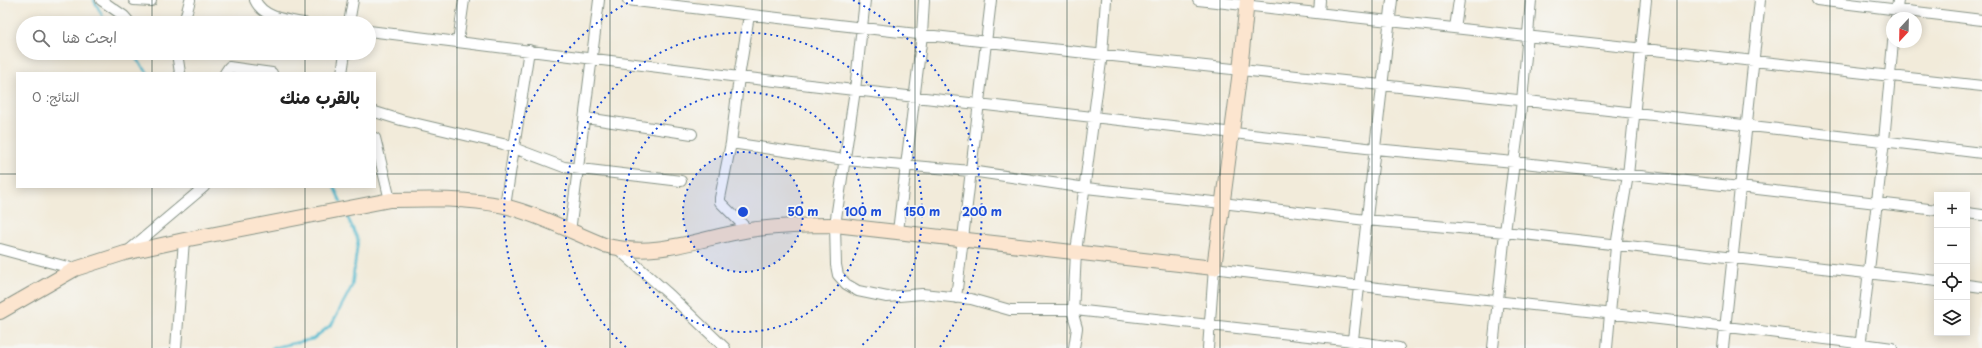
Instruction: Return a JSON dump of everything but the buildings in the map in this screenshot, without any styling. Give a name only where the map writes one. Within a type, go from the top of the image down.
[{"type":"street","points":[[101,0],[124,16]]},
{"type":"street","points":[[134,0],[151,1]]},
{"type":"street","points":[[186,16],[190,0]]},
{"type":"street","points":[[255,0],[257,6],[264,12],[274,16]]},
{"type":"street","points":[[350,16],[353,0]]},
{"type":"street","points":[[458,42],[464,0]]},
{"type":"street","points":[[570,232],[586,118],[599,0]]},
{"type":"street","points":[[628,0],[862,29],[1102,54],[1240,71],[1634,112],[1982,153]]},
{"type":"street","points":[[865,0],[855,90],[835,225],[836,265],[838,275],[846,284],[858,291],[888,297],[922,294],[972,299],[1010,310],[1075,310],[1209,324],[1352,344],[1399,348]]},
{"type":"street","points":[[898,231],[922,35],[924,0]]},
{"type":"street","points":[[956,298],[991,0]]},
{"type":"street","points":[[1074,348],[1077,328],[1073,314],[1075,310],[1076,252],[1086,188],[1102,54],[1106,0]]},
{"type":"street","points":[[1198,0],[1246,3],[1319,14],[1982,86]]},
{"type":"street","points":[[1319,14],[1320,0]]},
{"type":"street","points":[[1352,344],[1366,220],[1384,86],[1392,0]]},
{"type":"street","points":[[1455,28],[1459,0]]},
{"type":"street","points":[[1493,348],[1505,232],[1522,101],[1527,36],[1532,0]]},
{"type":"street","points":[[1606,348],[1616,246],[1628,175],[1646,0]]},
{"type":"street","points":[[1723,348],[1731,259],[1748,126],[1760,0]]},
{"type":"street","points":[[1818,0],[1982,20]]},
{"type":"street","points":[[1208,348],[1214,268],[1240,71],[1246,3]]},
{"type":"street","points":[[748,230],[720,202],[720,194],[731,143],[738,77],[749,15]]},
{"type":"street","points":[[376,32],[738,77],[1376,149],[1514,162],[1934,210]]},
{"type":"street","points":[[1860,346],[1867,273],[1884,141],[1892,48]]},
{"type":"street","points":[[505,206],[529,50]]},
{"type":"street","points":[[178,60],[180,72]]},
{"type":"street","points":[[342,72],[344,60]]},
{"type":"street","points":[[226,72],[230,67],[265,72]]},
{"type":"street","points":[[376,112],[424,126],[466,134],[515,148],[546,162],[579,169],[681,181]]},
{"type":"street","points":[[586,118],[692,134]]},
{"type":"street","points":[[376,142],[390,200]]},
{"type":"street","points":[[731,143],[845,160],[971,171],[1086,188],[1366,220],[1505,232],[1616,246],[1934,281]]},
{"type":"street","points":[[125,253],[203,188]]},
{"type":"street","points":[[0,312],[75,269],[125,253],[390,200],[420,199],[476,202],[505,206],[618,249],[652,250],[685,246],[748,230],[795,225],[835,225],[963,238],[1214,268],[1359,288],[1726,327],[1860,346],[1892,348]]},
{"type":"street","points":[[1970,213],[1982,215]]},
{"type":"street","points":[[176,348],[184,240]]},
{"type":"street","points":[[0,249],[75,269]]},
{"type":"street","points":[[618,249],[671,296],[725,348]]},
{"type":"street","points":[[1970,285],[1982,287]]},
{"type":"waterway","points":[[94,0],[102,16]]},
{"type":"waterway","points":[[137,60],[147,72]]},
{"type":"waterway","points":[[334,188],[341,202]]},
{"type":"waterway","points":[[272,348],[313,339],[332,324],[352,286],[358,240],[347,216]]}]
